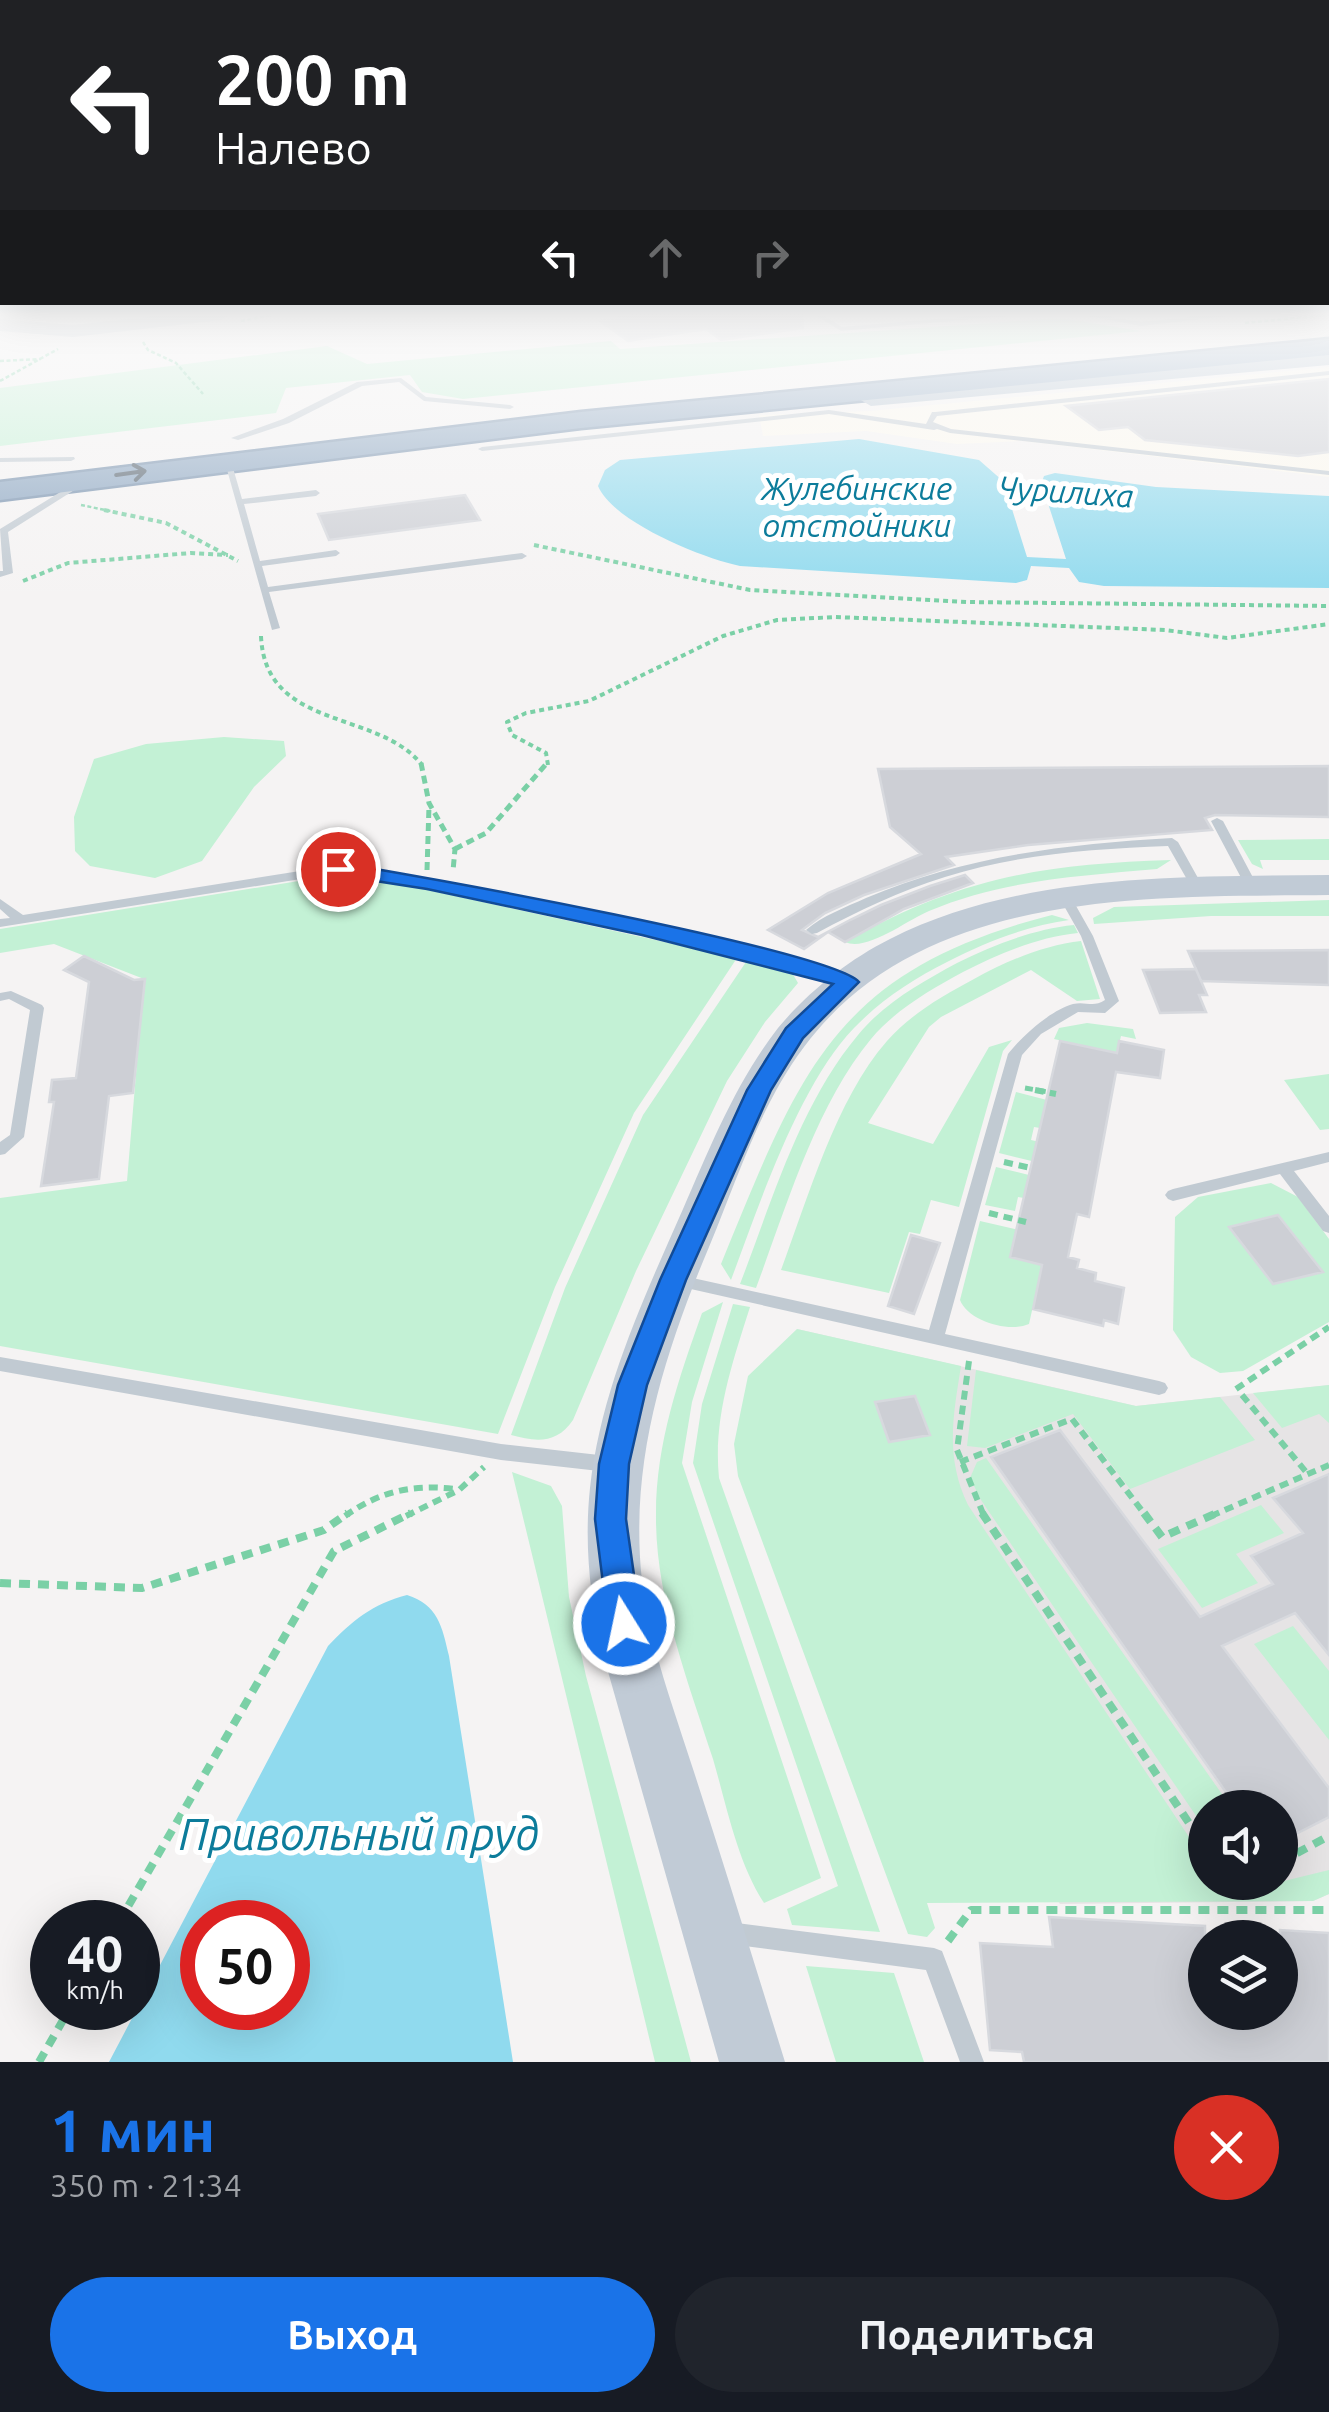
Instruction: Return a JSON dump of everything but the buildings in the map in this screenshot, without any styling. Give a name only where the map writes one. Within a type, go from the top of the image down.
[{"type":"highway","points":[[0,468],[80,469],[483,411]]},
{"type":"highway","points":[[231,450],[563,432],[750,411]]},
{"type":"highway","points":[[0,491],[80,469]]},
{"type":"main road","points":[[563,432],[778,411]]},
{"type":"main road","points":[[752,2062],[632,1662],[616,1586],[610,1519],[614,1464],[633,1385],[673,1280],[759,1090],[794,1033],[848,982],[938,933],[1002,910],[1065,896],[1329,885]]},
{"type":"lane","points":[[275,628],[238,502],[231,450],[306,411]]},
{"type":"lane","points":[[950,431],[937,428],[929,418],[989,411]]},
{"type":"lane","points":[[482,449],[563,432],[829,412],[950,431],[1329,472]]},
{"type":"lane","points":[[0,460],[80,469]]},
{"type":"lane","points":[[0,574],[8,573],[3,531],[48,503],[80,469]]},
{"type":"lane","points":[[238,502],[316,493]]},
{"type":"lane","points":[[257,564],[336,553]]},
{"type":"lane","points":[[264,590],[522,556]]},
{"type":"lane","points":[[1217,821],[1252,886]]},
{"type":"lane","points":[[812,930],[883,893],[956,866],[1062,850],[1172,842],[1198,888]]},
{"type":"lane","points":[[0,923],[338,869],[427,882],[748,952],[848,982]]},
{"type":"lane","points":[[935,1338],[1015,1054],[1036,1031],[1076,1008],[1100,1010],[1112,1001],[1087,936],[1065,896]]},
{"type":"lane","points":[[0,903],[20,919]]},
{"type":"lane","points":[[0,996],[12,995],[36,1008],[18,1137],[0,1150]]},
{"type":"lane","points":[[1173,1195],[1329,1157]]},
{"type":"lane","points":[[1284,1168],[1329,1228]]},
{"type":"lane","points":[[673,1280],[1159,1388]]},
{"type":"lane","points":[[0,1364],[501,1452],[614,1464]]},
{"type":"lane","points":[[714,1931],[934,1959],[972,2062]]},
{"type":"path","points":[[48,503],[96,506],[166,523],[234,556],[264,590]]},
{"type":"path","points":[[522,556],[517,546],[561,548],[673,577],[750,590],[1006,602],[1329,606]]},
{"type":"path","points":[[15,582],[68,563],[191,553],[234,556]]},
{"type":"path","points":[[465,890],[450,864],[455,849],[486,833],[548,766],[546,753],[512,735],[508,722],[518,714],[558,710],[604,696],[743,628],[787,618],[835,618],[1165,630],[1227,638],[1329,624]]},
{"type":"path","points":[[275,628],[259,637],[262,660],[280,692],[412,754],[426,772],[427,882]]},
{"type":"path","points":[[429,803],[455,849]]},
{"type":"path","points":[[1007,1084],[1056,1094]]},
{"type":"path","points":[[986,1158],[1031,1168]]},
{"type":"path","points":[[972,1209],[1026,1222]]},
{"type":"path","points":[[1308,1474],[1239,1392],[1329,1326]]},
{"type":"path","points":[[970,1358],[960,1462],[975,1502],[1188,1821]]},
{"type":"path","points":[[960,1462],[1072,1419],[1162,1537],[1329,1466]]},
{"type":"path","points":[[132,1900],[334,1550],[459,1490],[501,1452]]},
{"type":"path","points":[[0,1584],[142,1588],[324,1530],[370,1498],[419,1485],[459,1490]]},
{"type":"path","points":[[1298,1852],[1329,1836]]},
{"type":"path","points":[[934,1959],[971,1910],[1329,1910]]},
{"type":"path","points":[[38,2062],[57,2030]]},
{"type":"shaded area","points":[[864,411],[1329,411],[1329,477],[1022,441],[957,444],[866,431],[763,436],[759,415]]},
{"type":"shaded area","points":[[797,1329],[1136,1406],[1329,1385],[1329,1894],[1313,1901],[1060,1904],[772,1501]]},
{"type":"green space","points":[[0,411],[277,411],[276,413],[0,446]]},
{"type":"green space","points":[[224,737],[284,741],[286,756],[254,787],[202,861],[155,878],[90,866],[75,851],[74,817],[94,759],[146,744]]},
{"type":"green space","points":[[1329,839],[1329,860],[1260,860],[1263,869],[1252,864],[1238,840]]},
{"type":"green space","points":[[1171,860],[1157,869],[1041,881],[984,892],[929,911],[864,943],[845,942],[926,903],[1002,878],[1082,866]]},
{"type":"green space","points":[[336,875],[378,879],[737,958],[634,1113],[555,1287],[498,1434],[0,1346],[0,1198],[127,1181],[144,979],[54,944],[0,953],[0,929]]},
{"type":"green space","points":[[1329,900],[1329,916],[1211,916],[1094,924],[1093,918],[1114,907]]},
{"type":"green space","points":[[1052,915],[1069,920],[1022,931],[961,955],[898,991],[854,1028],[834,1052],[798,1113],[731,1280],[721,1264],[749,1196],[775,1136],[834,1038],[872,999],[919,966],[978,938]]},
{"type":"green space","points":[[1074,925],[1078,933],[1019,947],[963,972],[914,1001],[880,1029],[851,1065],[818,1126],[756,1288],[740,1284],[804,1122],[838,1062],[868,1023],[904,994],[971,956],[1029,934]]},
{"type":"green space","points":[[1081,941],[1100,999],[1077,1001],[1031,970],[941,1017],[929,1027],[868,1123],[933,1144],[989,1047],[1012,1040],[1003,1051],[959,1207],[931,1200],[920,1234],[909,1232],[889,1293],[781,1270],[838,1120],[887,1041],[927,1006],[986,972],[1040,950]]},
{"type":"green space","points":[[748,959],[791,971],[798,983],[765,1022],[727,1081],[636,1271],[573,1420],[560,1433],[545,1439],[511,1435],[565,1288],[643,1115]]},
{"type":"green space","points":[[1087,1023],[1133,1029],[1136,1039],[1121,1036],[1117,1053],[1054,1039],[1059,1028]]},
{"type":"green space","points":[[1329,1074],[1329,1129],[1320,1130],[1284,1080]]},
{"type":"green space","points":[[1016,1092],[1047,1100],[1040,1128],[1034,1127],[1031,1140],[1044,1143],[1040,1163],[999,1153]]},
{"type":"green space","points":[[996,1167],[1029,1175],[1024,1198],[1018,1197],[1015,1211],[985,1205]]},
{"type":"green space","points":[[1271,1183],[1298,1197],[1329,1239],[1329,1322],[1243,1371],[1220,1373],[1191,1357],[1173,1330],[1175,1217],[1198,1197]]},
{"type":"green space","points":[[980,1221],[1024,1231],[1051,1267],[1041,1270],[1029,1324],[1011,1327],[990,1323],[971,1314],[960,1300]]},
{"type":"green space","points":[[723,1302],[692,1402],[682,1463],[821,1878],[764,1903],[740,1852],[684,1669],[667,1607],[657,1545],[657,1488],[670,1411],[702,1313]]},
{"type":"green space","points":[[733,1304],[750,1307],[721,1413],[719,1478],[880,1932],[792,1925],[787,1909],[838,1886],[693,1463],[702,1404]]},
{"type":"green space","points":[[797,1329],[961,1366],[954,1453],[968,1505],[1188,1835],[1188,1900],[1298,1900],[1298,1878],[1329,1870],[1329,1894],[1313,1901],[927,1903],[935,1928],[927,1937],[908,1934],[738,1476],[734,1444],[748,1376]]},
{"type":"green space","points":[[976,1370],[1136,1406],[1220,1397],[1255,1440],[1130,1489],[1073,1414],[985,1448],[967,1446]]},
{"type":"green space","points":[[1329,1385],[1329,1423],[1319,1414],[1282,1428],[1253,1393]]},
{"type":"green space","points":[[986,1458],[1219,1790],[1188,1790],[1188,1804],[981,1500],[970,1478],[977,1462]]},
{"type":"green space","points":[[512,1472],[551,1486],[562,1506],[569,1597],[586,1676],[691,2062],[655,2062]]},
{"type":"green space","points":[[1261,1505],[1284,1533],[1236,1554],[1258,1583],[1202,1608],[1158,1549]]},
{"type":"green space","points":[[1293,1626],[1329,1671],[1329,1740],[1254,1644]]},
{"type":"green space","points":[[806,1966],[894,1973],[924,2062],[836,2062]]},
{"type":"water","name":"Жулебинские отстойники","points":[[859,439],[979,460],[1003,481],[1041,484],[1044,476],[1055,473],[1156,487],[1329,496],[1329,588],[1104,586],[1079,582],[1069,568],[1031,566],[1027,580],[1016,583],[740,566],[682,547],[621,513],[598,486],[605,470],[620,460]],"holes":[[[1006,490],[1044,491],[1066,559],[1027,557]]]},
{"type":"water","name":"Привольный пруд","points":[[407,1595],[426,1605],[441,1626],[449,1656],[513,2062],[109,2062],[126,2030],[160,2030],[160,1965],[180,1927],[180,2030],[310,2030],[310,1900],[194,1900],[328,1646],[363,1614]]},
{"type":"route","points":[[338,869],[427,882],[748,952],[848,982],[794,1033],[759,1090],[673,1280],[633,1385],[614,1464],[610,1519],[624,1624]]},
{"type":"water label","name":"Чурилиха","points":[[1066,491]]}]
